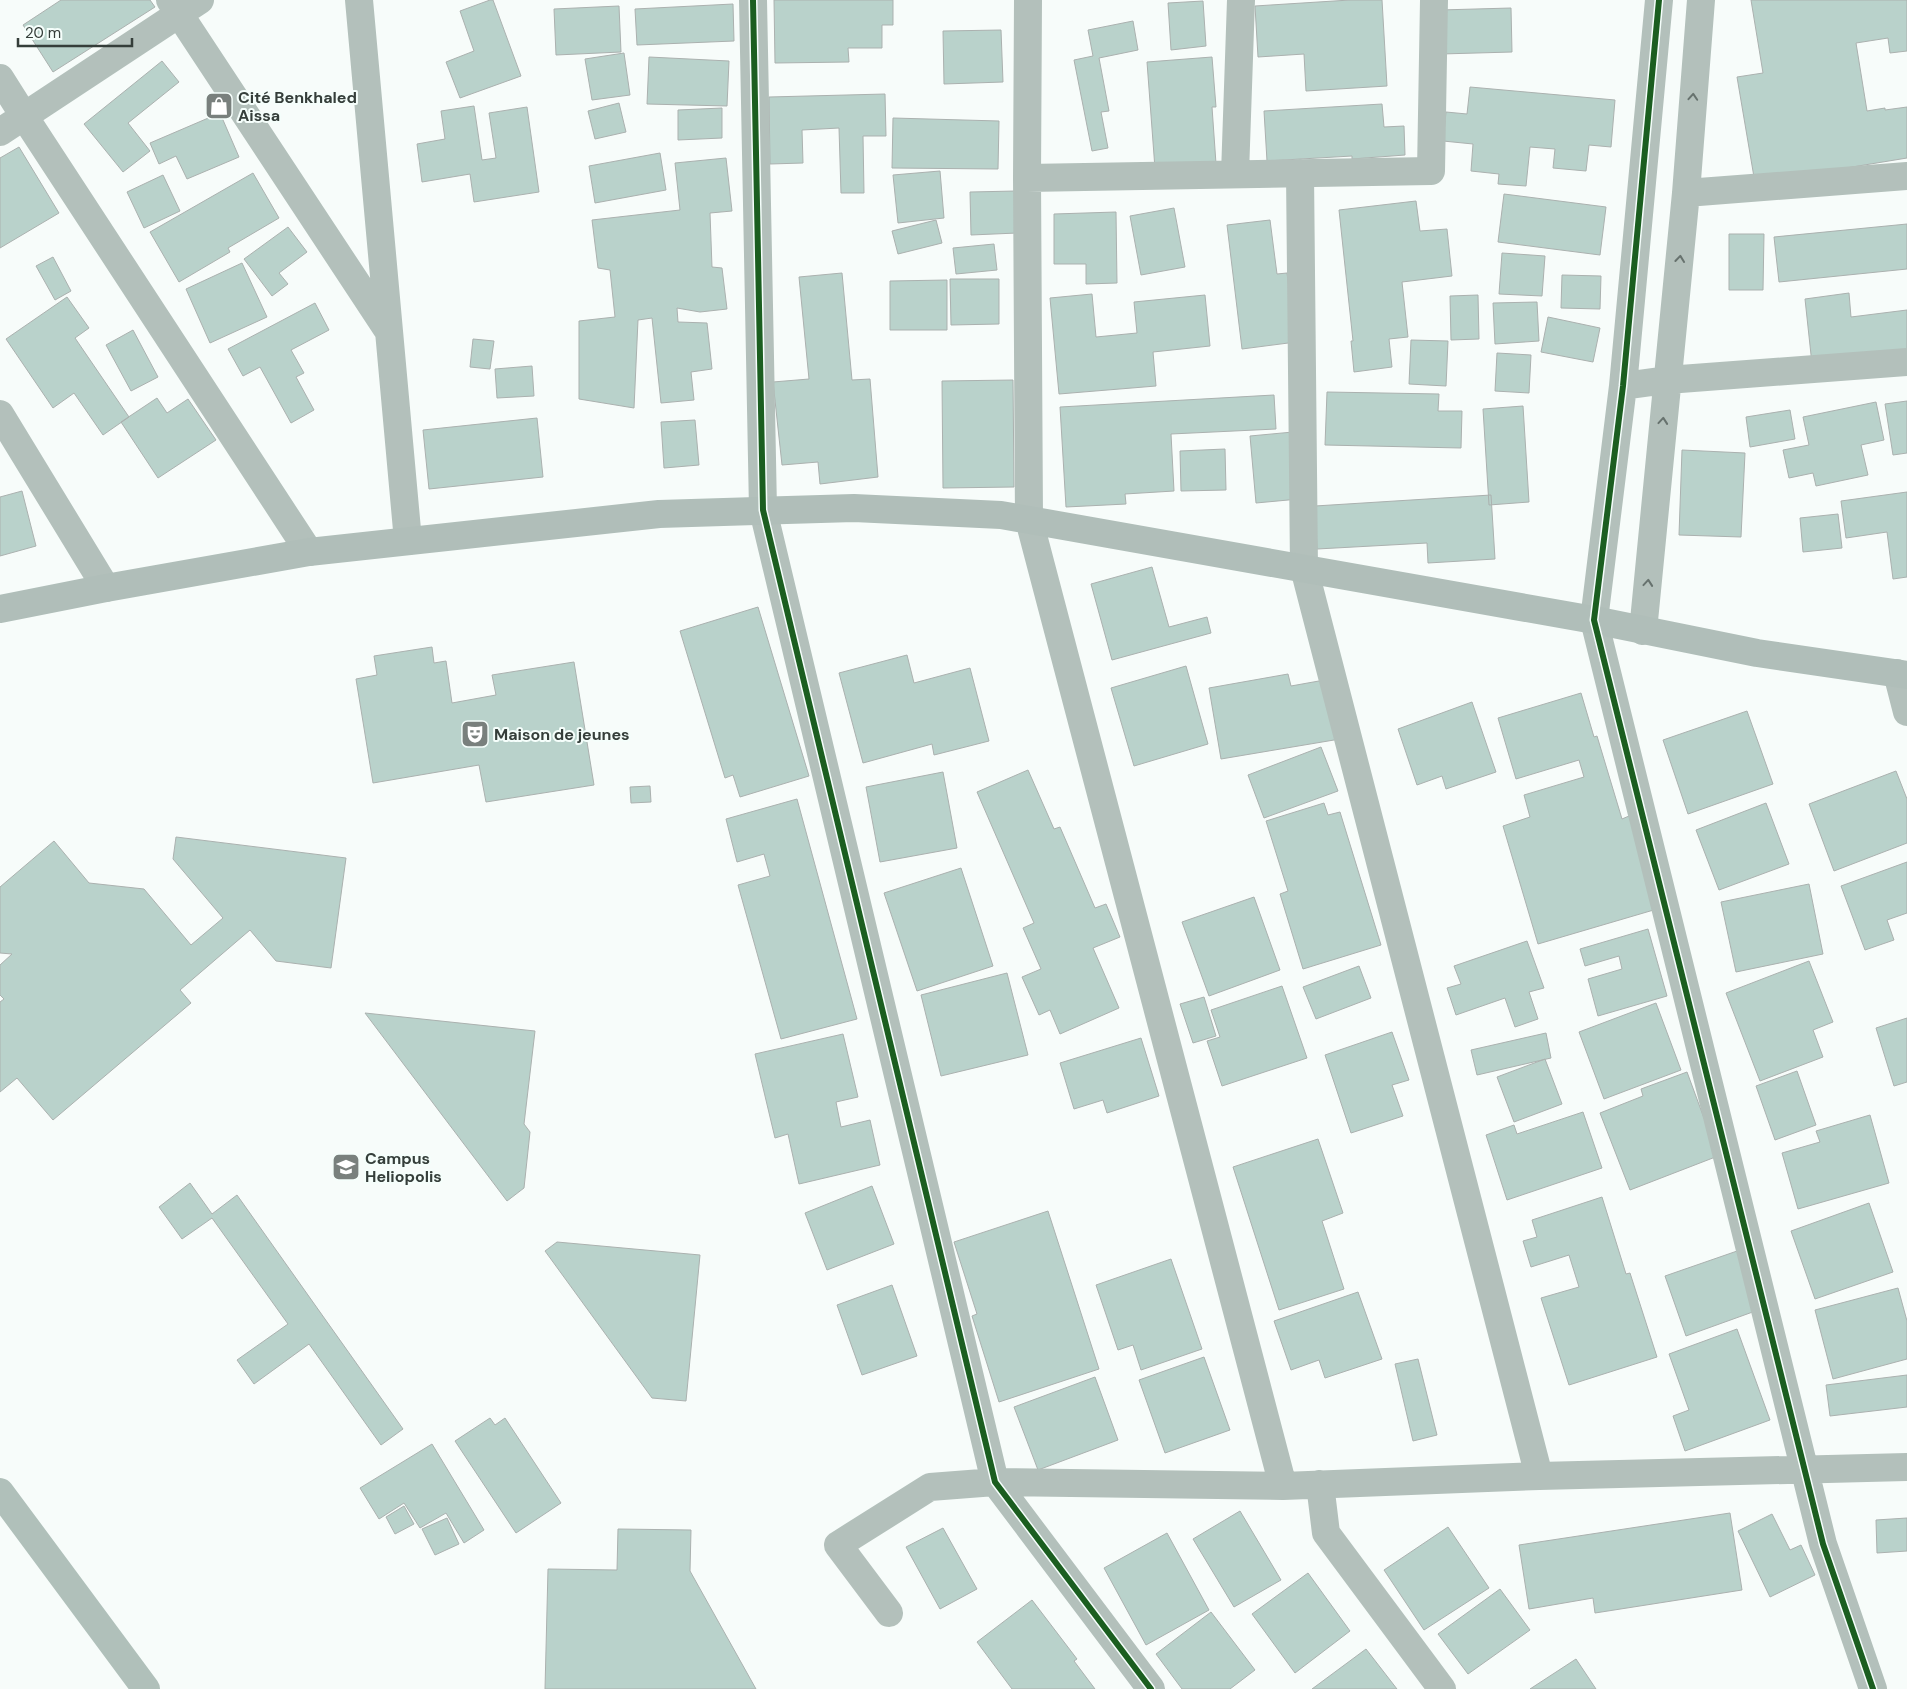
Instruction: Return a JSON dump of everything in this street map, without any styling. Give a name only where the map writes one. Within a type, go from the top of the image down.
[{"type":"main road","points":[[0,609],[309,552],[659,514],[854,508],[1001,515],[1594,620],[1757,653],[1902,674]]},
{"type":"main road","points":[[0,1492],[146,1689]]},
{"type":"street","points":[[359,0],[408,541]]},
{"type":"street","points":[[753,0],[763,510],[995,1482],[1151,1689]]},
{"type":"street","points":[[1028,0],[1026,178],[1029,520],[1284,1486]]},
{"type":"street","points":[[1235,174],[1241,0]]},
{"type":"street","points":[[1026,178],[1431,171],[1434,0]]},
{"type":"street","points":[[1659,0],[1623,386],[1594,620],[1823,1544],[1873,1689]]},
{"type":"street","points":[[1643,631],[1686,193],[1701,0]]},
{"type":"street","points":[[0,132],[183,4],[389,333]]},
{"type":"street","points":[[0,78],[309,552]]},
{"type":"street","points":[[1300,173],[1304,568],[1540,1476]]},
{"type":"street","points":[[1686,193],[1907,176]]},
{"type":"street","points":[[1623,386],[1667,380],[1907,362]]},
{"type":"street","points":[[0,414],[106,588]]},
{"type":"street","points":[[1902,674],[1907,712]]},
{"type":"street","points":[[889,1613],[838,1545],[930,1488],[995,1482],[1284,1486],[1540,1476],[1907,1467]]},
{"type":"street","points":[[1320,1484],[1326,1533],[1442,1689]]},
{"type":"building","points":[[61,0],[150,0],[155,7],[53,72],[23,25]]},
{"type":"building","points":[[493,0],[521,76],[460,98],[446,62],[474,51],[460,11]]},
{"type":"building","points":[[774,0],[893,0],[893,25],[882,25],[882,48],[848,48],[849,62],[775,63]]},
{"type":"building","points":[[1350,0],[1382,0],[1387,86],[1306,91],[1304,54],[1258,57],[1255,6]]},
{"type":"building","points":[[1751,0],[1907,0],[1907,51],[1890,53],[1888,38],[1856,43],[1867,111],[1907,107],[1907,158],[1755,183],[1737,77],[1763,73]]},
{"type":"building","points":[[1203,1],[1206,46],[1171,50],[1168,3]]},
{"type":"building","points":[[733,4],[734,41],[637,45],[635,9]]},
{"type":"building","points":[[619,6],[621,52],[556,55],[554,9]]},
{"type":"building","points":[[1511,8],[1512,52],[1441,54],[1440,10]]},
{"type":"building","points":[[1133,21],[1138,50],[1099,58],[1109,111],[1101,112],[1108,148],[1092,151],[1074,60],[1093,56],[1088,30]]},
{"type":"building","points":[[1001,30],[1003,82],[944,84],[943,31]]},
{"type":"building","points":[[624,53],[630,95],[592,100],[585,59]]},
{"type":"building","points":[[649,57],[729,61],[727,106],[647,104]]},
{"type":"building","points":[[1212,57],[1216,107],[1212,107],[1217,178],[1156,182],[1147,62]]},
{"type":"building","points":[[162,61],[179,82],[128,123],[150,151],[123,172],[84,124]]},
{"type":"building","points":[[1470,87],[1615,100],[1611,147],[1589,145],[1586,171],[1553,168],[1555,149],[1530,147],[1526,186],[1498,184],[1499,174],[1471,171],[1473,144],[1443,141],[1446,112],[1467,114]]},
{"type":"building","points":[[885,94],[886,136],[863,136],[864,193],[841,193],[839,128],[802,130],[803,163],[770,164],[769,97]]},
{"type":"building","points":[[619,103],[626,132],[595,139],[588,111]]},
{"type":"building","points":[[1382,104],[1384,127],[1404,126],[1405,155],[1352,159],[1352,156],[1267,161],[1264,111]]},
{"type":"building","points":[[474,106],[482,160],[496,158],[489,113],[527,107],[539,192],[474,202],[470,174],[422,182],[417,144],[445,139],[441,111]]},
{"type":"building","points":[[722,108],[722,138],[678,140],[678,110]]},
{"type":"building","points":[[220,113],[239,157],[187,179],[176,156],[159,164],[150,143]]},
{"type":"building","points":[[893,118],[999,121],[998,169],[892,168]]},
{"type":"building","points":[[19,147],[59,213],[0,248],[0,158]]},
{"type":"building","points":[[660,153],[666,190],[595,203],[589,166]]},
{"type":"building","points":[[726,158],[732,211],[710,213],[712,267],[722,268],[727,309],[700,312],[677,308],[678,322],[707,323],[712,369],[691,372],[694,400],[661,403],[652,318],[638,320],[634,408],[579,399],[579,321],[615,317],[610,270],[598,268],[592,220],[680,210],[675,163]]},
{"type":"building","points":[[940,171],[944,218],[898,223],[893,175]]},
{"type":"building","points":[[253,173],[279,218],[228,248],[230,252],[179,282],[150,232]]},
{"type":"building","points":[[163,175],[180,211],[144,228],[127,192]]},
{"type":"building","points":[[1016,191],[1017,233],[971,235],[970,192]]},
{"type":"building","points":[[1504,194],[1606,207],[1600,255],[1498,242]]},
{"type":"building","points":[[1416,201],[1420,231],[1447,229],[1452,276],[1402,282],[1408,337],[1389,339],[1392,367],[1354,372],[1351,341],[1353,341],[1339,210]]},
{"type":"building","points":[[1174,208],[1185,267],[1141,275],[1130,216]]},
{"type":"building","points":[[1116,212],[1117,283],[1086,284],[1086,264],[1054,264],[1054,214]]},
{"type":"building","points":[[936,220],[942,243],[898,254],[892,231]]},
{"type":"building","points":[[1270,220],[1277,274],[1287,273],[1296,342],[1242,349],[1227,225]]},
{"type":"building","points":[[1907,224],[1907,269],[1779,282],[1774,237]]},
{"type":"building","points":[[288,227],[307,252],[279,273],[288,284],[272,296],[244,259]]},
{"type":"building","points":[[1729,234],[1764,234],[1763,290],[1729,290]]},
{"type":"building","points":[[994,244],[997,270],[956,274],[953,248]]},
{"type":"building","points":[[1502,253],[1545,256],[1542,296],[1499,294]]},
{"type":"building","points":[[53,257],[71,291],[55,300],[36,266]]},
{"type":"building","points":[[242,263],[267,317],[210,343],[186,289]]},
{"type":"building","points":[[842,273],[852,380],[870,379],[878,477],[820,484],[818,462],[782,465],[773,382],[809,379],[799,277]]},
{"type":"building","points":[[1562,275],[1601,276],[1600,309],[1561,308]]},
{"type":"building","points":[[950,279],[999,279],[999,324],[951,325]]},
{"type":"building","points":[[947,280],[947,330],[890,330],[890,281]]},
{"type":"building","points":[[1849,293],[1851,317],[1907,310],[1907,353],[1812,364],[1805,299]]},
{"type":"building","points":[[1092,294],[1096,337],[1137,333],[1134,302],[1205,295],[1210,346],[1153,352],[1156,386],[1059,394],[1050,298]]},
{"type":"building","points":[[1478,295],[1479,339],[1451,340],[1450,296]]},
{"type":"building","points":[[67,297],[89,328],[75,338],[129,417],[103,435],[74,393],[53,408],[6,339]]},
{"type":"building","points":[[1537,302],[1539,341],[1495,344],[1493,303]]},
{"type":"building","points":[[315,303],[329,330],[291,350],[304,373],[296,377],[314,410],[291,423],[260,367],[243,376],[228,349]]},
{"type":"building","points":[[1548,317],[1600,328],[1593,362],[1541,352]]},
{"type":"building","points":[[133,330],[158,377],[131,391],[106,345]]},
{"type":"building","points":[[473,339],[494,341],[490,369],[470,367]]},
{"type":"building","points":[[1411,340],[1448,341],[1446,386],[1409,384]]},
{"type":"building","points":[[1497,353],[1531,355],[1529,393],[1495,391]]},
{"type":"building","points":[[532,366],[534,396],[497,398],[495,369]]},
{"type":"building","points":[[1013,380],[1014,487],[943,488],[942,381]]},
{"type":"building","points":[[1327,392],[1439,394],[1438,411],[1462,411],[1461,448],[1325,445]]},
{"type":"building","points":[[1274,395],[1276,429],[1171,434],[1174,491],[1125,494],[1126,504],[1066,507],[1060,407]]},
{"type":"building","points":[[157,398],[167,413],[188,399],[216,440],[158,478],[121,422]]},
{"type":"building","points":[[1907,401],[1907,453],[1893,455],[1885,404]]},
{"type":"building","points":[[1876,402],[1884,440],[1861,445],[1868,475],[1816,486],[1813,473],[1789,478],[1783,450],[1809,445],[1803,417]]},
{"type":"building","points":[[1523,406],[1529,502],[1489,505],[1483,409]]},
{"type":"building","points":[[1790,410],[1795,439],[1750,447],[1746,417]]},
{"type":"building","points":[[537,418],[543,477],[429,489],[423,430]]},
{"type":"building","points":[[695,420],[699,465],[664,468],[661,422]]},
{"type":"building","points":[[1293,432],[1299,499],[1256,503],[1250,436]]},
{"type":"building","points":[[1225,449],[1226,490],[1181,491],[1180,451]]},
{"type":"building","points":[[1682,450],[1745,453],[1741,537],[1679,535]]},
{"type":"building","points":[[22,491],[36,546],[0,556],[0,497]]},
{"type":"building","points":[[1907,492],[1907,577],[1893,579],[1887,532],[1846,538],[1841,501]]},
{"type":"building","points":[[1491,495],[1495,559],[1428,563],[1427,543],[1317,549],[1315,506]]},
{"type":"building","points":[[1838,514],[1842,548],[1803,552],[1800,518]]},
{"type":"building","points":[[1152,567],[1169,627],[1207,617],[1211,633],[1112,660],[1091,584]]},
{"type":"building","points":[[758,607],[809,776],[740,797],[733,775],[725,778],[680,631]]},
{"type":"building","name":"Maison de jeunes","points":[[432,647],[434,663],[446,661],[452,703],[496,695],[492,675],[574,662],[594,785],[486,802],[479,765],[373,783],[356,679],[377,675],[374,656]]},
{"type":"building","points":[[907,655],[914,683],[970,668],[989,741],[934,755],[932,744],[863,763],[839,673]]},
{"type":"building","points":[[1186,666],[1208,744],[1134,766],[1111,688]]},
{"type":"building","points":[[1288,674],[1291,686],[1330,679],[1340,739],[1221,759],[1209,688]]},
{"type":"building","points":[[1581,693],[1594,737],[1597,736],[1622,819],[1629,816],[1657,909],[1538,944],[1503,826],[1530,817],[1524,795],[1584,777],[1579,760],[1516,779],[1498,718]]},
{"type":"building","points":[[1472,702],[1496,772],[1446,789],[1442,776],[1417,785],[1398,729]]},
{"type":"building","points":[[1747,711],[1773,784],[1688,814],[1663,740]]},
{"type":"building","points":[[1321,747],[1338,791],[1264,818],[1248,775]]},
{"type":"building","points":[[1028,770],[1054,829],[1060,827],[1095,908],[1106,904],[1120,937],[1093,948],[1119,1008],[1060,1034],[1050,1010],[1039,1015],[1022,977],[1041,969],[1023,928],[1034,923],[977,792]]},
{"type":"building","points":[[1896,771],[1907,799],[1907,843],[1834,871],[1809,804]]},
{"type":"building","points":[[943,772],[957,848],[880,862],[866,787]]},
{"type":"building","points":[[650,786],[651,802],[631,803],[630,787]]},
{"type":"building","points":[[797,799],[857,1019],[781,1039],[738,885],[770,876],[764,854],[737,862],[726,819]]},
{"type":"building","points":[[1324,803],[1328,815],[1340,812],[1381,945],[1303,969],[1280,894],[1288,891],[1266,821]]},
{"type":"building","points":[[1766,803],[1789,864],[1719,890],[1696,830]]},
{"type":"building","points":[[176,837],[346,858],[331,968],[276,961],[250,930],[180,990],[191,1003],[53,1120],[17,1078],[0,1092],[0,1002],[4,999],[0,995],[0,965],[12,954],[0,953],[0,887],[54,841],[89,883],[144,889],[191,945],[223,918],[173,859]]},
{"type":"building","points":[[1907,862],[1907,913],[1887,920],[1894,940],[1865,950],[1841,886]]},
{"type":"building","points":[[961,868],[993,966],[917,991],[884,893]]},
{"type":"building","points":[[1809,884],[1823,954],[1736,972],[1721,902]]},
{"type":"building","points":[[1254,897],[1280,970],[1209,996],[1182,922]]},
{"type":"building","points":[[1648,929],[1667,996],[1598,1016],[1588,979],[1622,969],[1619,956],[1585,966],[1580,949]]},
{"type":"building","points":[[1527,941],[1544,988],[1529,992],[1538,1019],[1515,1027],[1505,998],[1456,1015],[1447,988],[1461,984],[1454,966]]},
{"type":"building","points":[[1809,961],[1833,1022],[1813,1030],[1823,1057],[1760,1081],[1726,993]]},
{"type":"building","points":[[1359,966],[1371,998],[1316,1019],[1303,987]]},
{"type":"building","points":[[1007,973],[1028,1055],[941,1076],[921,995]]},
{"type":"building","points":[[1282,986],[1307,1058],[1222,1086],[1207,1041],[1220,1037],[1211,1010]]},
{"type":"building","points":[[1204,997],[1216,1036],[1193,1043],[1180,1004]]},
{"type":"building","points":[[1656,1003],[1681,1070],[1604,1099],[1579,1032]]},
{"type":"building","points":[[365,1013],[535,1031],[524,1124],[530,1132],[524,1188],[507,1201]]},
{"type":"building","points":[[1907,1018],[1907,1082],[1894,1086],[1876,1028]]},
{"type":"building","points":[[1392,1032],[1409,1080],[1392,1085],[1403,1116],[1351,1133],[1325,1055]]},
{"type":"building","points":[[1546,1033],[1551,1058],[1477,1075],[1471,1050]]},
{"type":"building","points":[[843,1034],[858,1097],[836,1102],[841,1127],[870,1120],[880,1165],[799,1184],[788,1134],[775,1138],[755,1054]]},
{"type":"building","points":[[1141,1038],[1159,1096],[1107,1113],[1103,1100],[1074,1109],[1060,1063]]},
{"type":"building","points":[[1545,1059],[1562,1104],[1514,1122],[1497,1077]]},
{"type":"building","points":[[1797,1071],[1816,1125],[1775,1140],[1756,1086]]},
{"type":"building","points":[[1687,1072],[1718,1156],[1630,1190],[1600,1113],[1643,1096],[1641,1089]]},
{"type":"building","points":[[1583,1112],[1602,1168],[1507,1200],[1486,1135],[1514,1125],[1517,1134]]},
{"type":"building","points":[[1870,1115],[1889,1183],[1798,1209],[1782,1153],[1820,1142],[1816,1131]]},
{"type":"building","points":[[1318,1139],[1343,1213],[1322,1221],[1344,1289],[1279,1310],[1233,1167]]},
{"type":"building","points":[[190,1183],[212,1214],[237,1195],[403,1429],[381,1445],[309,1344],[254,1384],[237,1360],[288,1324],[212,1218],[182,1239],[159,1207]]},
{"type":"building","points":[[872,1186],[894,1244],[827,1270],[805,1213]]},
{"type":"building","points":[[1602,1197],[1626,1274],[1630,1273],[1657,1357],[1569,1385],[1541,1298],[1579,1287],[1569,1255],[1531,1267],[1523,1241],[1537,1237],[1532,1220]]},
{"type":"building","points":[[1869,1203],[1893,1272],[1815,1299],[1791,1231]]},
{"type":"building","points":[[1048,1211],[1099,1369],[999,1402],[972,1316],[977,1314],[954,1242]]},
{"type":"building","points":[[557,1242],[700,1255],[686,1401],[652,1398],[545,1251]]},
{"type":"building","points":[[1740,1250],[1761,1309],[1686,1336],[1665,1276]]},
{"type":"building","points":[[1171,1259],[1202,1349],[1141,1370],[1133,1345],[1118,1350],[1096,1285]]},
{"type":"building","points":[[892,1285],[917,1356],[862,1375],[837,1305]]},
{"type":"building","points":[[1898,1288],[1907,1321],[1907,1359],[1833,1379],[1815,1310]]},
{"type":"building","points":[[1358,1292],[1382,1359],[1325,1378],[1319,1360],[1291,1370],[1274,1321]]},
{"type":"building","points":[[1737,1329],[1770,1420],[1685,1451],[1673,1416],[1689,1410],[1669,1354]]},
{"type":"building","points":[[1204,1357],[1230,1430],[1165,1453],[1139,1380]]},
{"type":"building","points":[[1418,1359],[1437,1435],[1413,1441],[1395,1364]]},
{"type":"building","points":[[1907,1375],[1907,1407],[1830,1416],[1826,1385]]},
{"type":"building","points":[[1095,1377],[1118,1440],[1038,1470],[1014,1407]]},
{"type":"building","points":[[490,1418],[495,1425],[505,1418],[561,1503],[516,1533],[455,1441]]},
{"type":"building","points":[[432,1444],[484,1530],[464,1543],[446,1513],[420,1528],[404,1503],[379,1519],[360,1488]]},
{"type":"building","points":[[404,1506],[414,1524],[395,1534],[386,1517]]},
{"type":"building","points":[[1240,1511],[1281,1580],[1234,1607],[1193,1539]]},
{"type":"building","points":[[1730,1513],[1742,1590],[1595,1613],[1593,1598],[1529,1609],[1519,1545]]},
{"type":"building","points":[[1772,1514],[1790,1550],[1801,1545],[1815,1575],[1770,1597],[1738,1531]]},
{"type":"building","points":[[447,1518],[459,1544],[435,1555],[422,1529]]},
{"type":"building","points":[[1907,1518],[1907,1551],[1877,1553],[1876,1520]]},
{"type":"building","points":[[1448,1527],[1489,1588],[1424,1630],[1384,1570]]},
{"type":"building","points":[[943,1528],[977,1589],[940,1609],[906,1547]]},
{"type":"building","points":[[618,1529],[691,1530],[690,1571],[756,1689],[545,1689],[548,1569],[617,1570]]},
{"type":"building","points":[[1167,1533],[1209,1610],[1146,1645],[1104,1568]]},
{"type":"building","points":[[1308,1573],[1350,1631],[1295,1673],[1252,1614]]},
{"type":"building","points":[[1500,1589],[1530,1630],[1468,1674],[1438,1634]]},
{"type":"building","points":[[1032,1600],[1077,1659],[1074,1661],[1095,1689],[1012,1689],[977,1642]]},
{"type":"building","points":[[1211,1612],[1255,1670],[1230,1689],[1182,1689],[1156,1654]]},
{"type":"building","points":[[1366,1649],[1397,1689],[1312,1689]]},
{"type":"building","points":[[1576,1659],[1596,1689],[1530,1689]]},
{"type":"cycle path","points":[[753,0],[763,510],[995,1482],[1151,1689]]},
{"type":"cycle path","points":[[1659,0],[1623,386],[1594,620],[1823,1544],[1873,1689]]},
{"type":"place","name":"Cité Benkhaled Aissa","points":[[219,106]]},
{"type":"place","name":"Maison de jeunes","points":[[475,734]]},
{"type":"place","name":"Campus Heliopolis","points":[[346,1167]]}]
